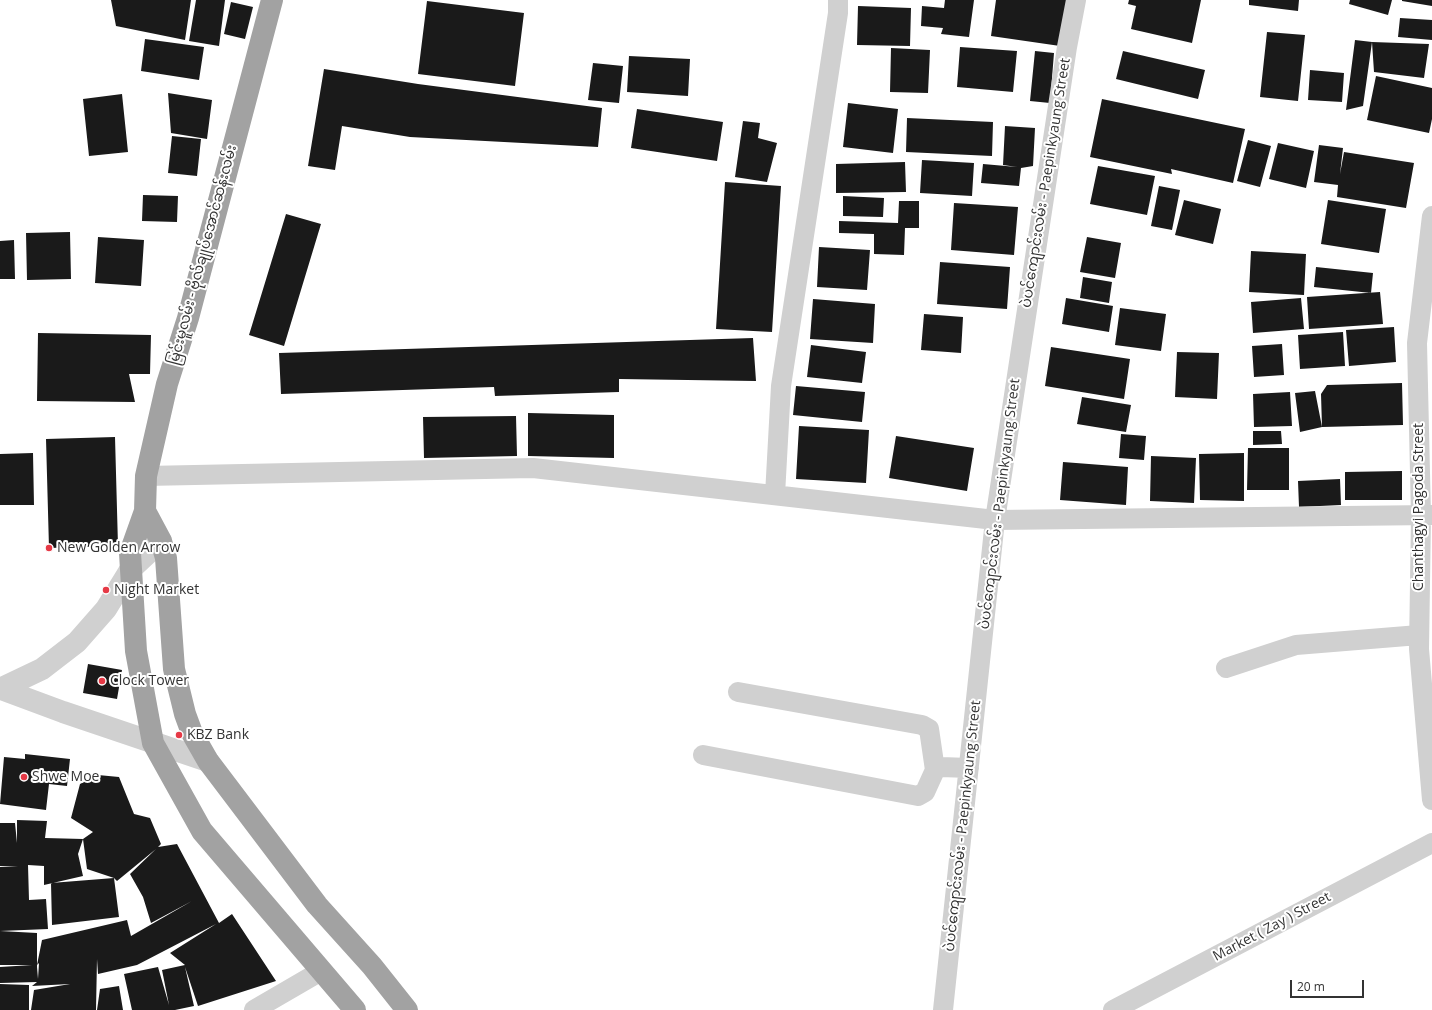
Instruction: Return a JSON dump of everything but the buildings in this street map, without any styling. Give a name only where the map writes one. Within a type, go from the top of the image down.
[{"type":"highway","name":"မြင်းမူလမ်း - ဗိုလ်ချုပ်အောင်ဆန်းလမ်း","points":[[272,0],[188,318],[167,384],[146,476],[145,511],[130,553],[136,651],[153,743],[202,831],[355,1010]]},
{"type":"highway","name":"မြင်းမူလမ်း - ဗိုလ်ချုပ်အောင်ဆန်းလမ်း","points":[[145,511],[161,541],[166,566],[174,669],[188,720],[208,761],[317,905],[372,966],[408,1010]]},
{"type":"street","points":[[774,495],[781,386],[838,13],[838,0]]},
{"type":"street","name":"ပဲပင်ကျောင်းလမ်း - Paepinkyaung Street","points":[[943,1010],[996,520],[1067,47],[1076,0]]},
{"type":"street","name":"Chanthagyi Pagoda Street","points":[[1432,216],[1417,343],[1426,516],[1419,635],[1432,800]]},
{"type":"street","points":[[146,476],[533,468],[996,520],[1426,516]]},
{"type":"street","points":[[1,689],[42,668],[77,642],[106,609],[130,570],[161,541]]},
{"type":"street","points":[[1226,668],[1296,645],[1419,635]]},
{"type":"street","points":[[1,689],[208,761]]},
{"type":"street","points":[[703,755],[918,796],[925,792],[935,770],[929,729],[922,725],[738,692]]},
{"type":"street","points":[[935,770],[941,767],[969,768]]},
{"type":"street","name":"Market ( Zay ) Street","points":[[1113,1010],[1432,843]]},
{"type":"street","points":[[254,1010],[321,971]]},
{"type":"place","name":"New Golden Arrow","points":[[49,548]]},
{"type":"place","name":"Night Market","points":[[106,590]]},
{"type":"place","name":"Clock Tower","points":[[102,681]]},
{"type":"place","name":"KBZ Bank","points":[[179,735]]},
{"type":"place","name":"Shwe Moe","points":[[24,777]]}]
